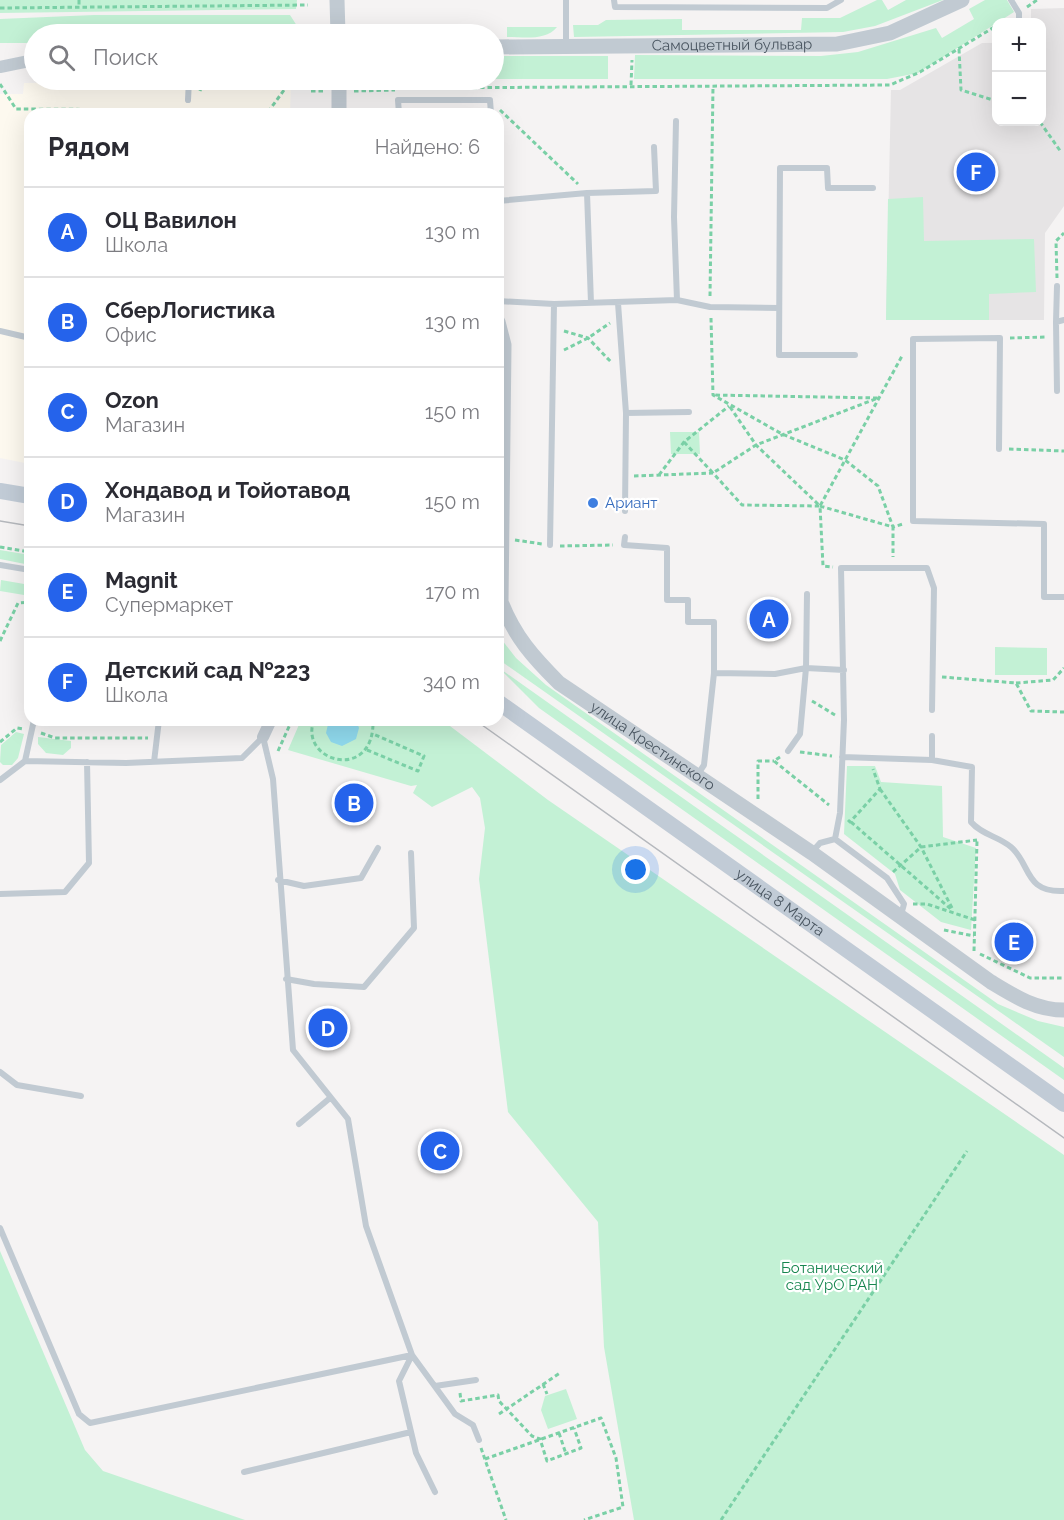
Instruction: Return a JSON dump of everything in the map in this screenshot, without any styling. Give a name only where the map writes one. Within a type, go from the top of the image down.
[{"type":"main road","points":[[0,491],[24,495]]},
{"type":"main road","name":"улица 8 Марта","points":[[504,706],[1064,1104]]},
{"type":"street","points":[[337,0],[338,24]]},
{"type":"street","name":"Самоцветный бульвар","points":[[504,47],[837,44],[890,33],[962,0]]},
{"type":"street","points":[[0,67],[24,62]]},
{"type":"street","points":[[339,90],[339,108]]},
{"type":"street","name":"улица Крестинского","points":[[504,609],[513,631],[534,658],[559,683],[812,853],[1019,999],[1047,1010],[1064,1010]]},
{"type":"street","points":[[263,736],[268,726]]},
{"type":"lane","points":[[566,0],[566,46]]},
{"type":"lane","points":[[614,0],[615,8],[827,8],[841,0]]},
{"type":"lane","points":[[1011,0],[1019,13],[1019,18]]},
{"type":"lane","points":[[188,90],[188,100]]},
{"type":"lane","points":[[399,108],[398,100],[490,100],[491,108]]},
{"type":"lane","points":[[676,121],[674,217],[676,300]]},
{"type":"lane","points":[[504,200],[587,193],[656,191],[654,147]]},
{"type":"lane","points":[[855,355],[779,355],[780,168],[827,168],[828,188],[873,188]]},
{"type":"lane","points":[[587,193],[591,303]]},
{"type":"lane","points":[[1057,286],[1057,391]]},
{"type":"lane","points":[[504,301],[554,304],[676,300],[710,307],[779,308]]},
{"type":"lane","points":[[618,303],[626,413],[625,511]]},
{"type":"lane","points":[[550,545],[554,304]]},
{"type":"lane","points":[[1056,322],[1064,320]]},
{"type":"lane","points":[[0,331],[24,337]]},
{"type":"lane","points":[[999,448],[1000,338],[913,339],[913,521],[1044,524],[1044,597],[1064,597]]},
{"type":"lane","points":[[626,413],[689,412]]},
{"type":"lane","points":[[625,537],[624,545],[668,548],[667,600],[688,600],[688,622],[714,622],[714,673],[704,765],[696,777]]},
{"type":"lane","points":[[0,565],[24,569]]},
{"type":"lane","points":[[835,839],[840,813],[844,670],[841,568],[927,568],[934,588],[932,710]]},
{"type":"lane","points":[[788,751],[800,735],[806,668],[807,594]]},
{"type":"lane","points":[[714,673],[775,674],[806,668],[844,670]]},
{"type":"lane","points":[[26,761],[33,726]]},
{"type":"lane","points":[[154,762],[158,726]]},
{"type":"lane","points":[[0,780],[26,761],[154,762],[242,758],[263,736]]},
{"type":"lane","points":[[263,736],[273,779],[278,880],[292,1050],[348,1119],[366,1226],[412,1355],[455,1414],[473,1425],[479,1440]]},
{"type":"lane","points":[[932,736],[932,760]]},
{"type":"lane","points":[[842,757],[932,760],[972,767],[971,822],[978,830],[1011,847],[1031,880],[1051,891],[1064,891]]},
{"type":"lane","points":[[0,894],[65,892],[88,863],[87,762]]},
{"type":"lane","points":[[812,853],[820,843],[835,839]]},
{"type":"lane","points":[[835,839],[887,878],[904,904],[900,917]]},
{"type":"lane","points":[[278,880],[304,886],[361,878],[378,848]]},
{"type":"lane","points":[[286,979],[314,984],[364,987],[414,928],[411,854]]},
{"type":"lane","points":[[0,1072],[17,1085],[81,1096]]},
{"type":"lane","points":[[299,1124],[330,1098]]},
{"type":"lane","points":[[0,1228],[79,1414],[90,1423],[412,1355]]},
{"type":"lane","points":[[412,1355],[399,1381],[416,1453],[435,1492]]},
{"type":"lane","points":[[435,1386],[476,1380]]},
{"type":"lane","points":[[244,1472],[411,1432]]},
{"type":"path","points":[[79,0],[79,6]]},
{"type":"path","points":[[0,8],[198,2],[308,5],[303,0]]},
{"type":"path","points":[[504,87],[890,85],[920,72],[992,28]]},
{"type":"path","points":[[958,49],[961,90],[992,100]]},
{"type":"path","points":[[631,85],[632,55]]},
{"type":"path","points":[[0,84],[16,109],[24,109]]},
{"type":"path","points":[[713,86],[710,307],[713,396]]},
{"type":"path","points":[[272,108],[285,90]]},
{"type":"path","points":[[381,91],[392,90]]},
{"type":"path","points":[[490,100],[498,108]]},
{"type":"path","points":[[504,113],[587,193]]},
{"type":"path","points":[[1043,126],[1060,152]]},
{"type":"path","points":[[1057,286],[1056,241],[1064,233]]},
{"type":"path","points":[[553,357],[588,338],[619,316]]},
{"type":"path","points":[[554,328],[588,338],[624,375]]},
{"type":"path","points":[[1015,338],[1056,337]]},
{"type":"path","points":[[841,568],[823,566],[820,506],[878,398],[913,339]]},
{"type":"path","points":[[713,396],[878,398]]},
{"type":"path","points":[[713,396],[782,434],[845,460],[878,486],[893,526],[893,568]]},
{"type":"path","points":[[625,477],[713,472],[756,445],[878,398]]},
{"type":"path","points":[[659,475],[684,442],[729,406]]},
{"type":"path","points":[[729,406],[756,445],[820,506]]},
{"type":"path","points":[[684,442],[742,505],[820,506],[893,526]]},
{"type":"path","points":[[999,448],[1064,452]]},
{"type":"path","points":[[504,539],[550,545],[624,545]]},
{"type":"path","points":[[0,547],[24,551]]},
{"type":"path","points":[[0,641],[1,633],[18,603],[24,602]]},
{"type":"path","points":[[934,676],[1016,683],[1053,680],[1064,668]]},
{"type":"path","points":[[1016,683],[1031,711],[1064,712]]},
{"type":"path","points":[[277,753],[289,726]]},
{"type":"path","points":[[313,726],[312,736],[317,747],[327,757],[340,761],[355,758],[366,750],[373,734],[373,726]]},
{"type":"path","points":[[0,742],[17,728],[32,730],[55,738],[156,738]]},
{"type":"path","points":[[366,750],[418,771],[424,756],[373,734]]},
{"type":"path","points":[[774,761],[788,751],[842,757]]},
{"type":"path","points":[[869,758],[880,789],[921,847],[954,911]]},
{"type":"path","points":[[758,801],[758,760],[774,761],[902,863],[954,911],[975,920]]},
{"type":"path","points":[[850,822],[880,789]]},
{"type":"path","points":[[978,830],[974,951],[1030,978],[1064,978]]},
{"type":"path","points":[[887,878],[921,847],[978,840]]},
{"type":"path","points":[[951,930],[974,936]]},
{"type":"path","points":[[721,1520],[967,1151]]},
{"type":"path","points":[[499,1414],[560,1373]]},
{"type":"path","points":[[459,1383],[461,1401],[498,1395],[499,1401],[532,1436],[540,1439]]},
{"type":"path","points":[[543,1384],[547,1394]]},
{"type":"path","points":[[506,1520],[485,1459],[601,1418],[616,1458],[622,1507],[584,1520]]},
{"type":"path","points":[[540,1439],[547,1461],[581,1449],[574,1427]]},
{"type":"path","points":[[559,1433],[566,1454]]},
{"type":"shaded area","points":[[1064,8],[1064,206],[1045,233],[1044,320],[886,320],[891,90],[900,90],[982,43],[992,43],[992,126],[1046,126],[1046,18],[1031,18],[1031,9]]},
{"type":"shaded area","points":[[24,83],[24,90],[291,90],[290,108],[24,108],[24,463],[0,458],[0,94],[23,94]]},
{"type":"green space","points":[[0,0],[297,0],[296,9],[0,13]]},
{"type":"green space","points":[[877,0],[882,0],[888,10],[906,0],[943,0],[875,26],[843,32],[574,37],[573,25],[598,25],[606,20],[682,19],[682,30],[801,30],[802,18],[840,18]]},
{"type":"green space","points":[[985,0],[1007,0],[1014,12],[1005,18],[992,18],[992,26],[918,73],[887,79],[634,79],[635,55],[821,56],[858,52],[936,28],[942,38],[974,19],[969,9]]},
{"type":"green space","points":[[94,15],[290,15],[296,24],[24,24],[24,43],[0,43],[0,19]]},
{"type":"green space","points":[[507,27],[557,27],[547,34],[527,38],[507,37]]},
{"type":"green space","points":[[504,56],[608,56],[608,79],[504,79]]},
{"type":"green space","points":[[923,197],[924,241],[1034,239],[1036,292],[989,294],[989,320],[886,320],[888,199]]},
{"type":"green space","points":[[670,432],[699,432],[700,454],[671,454]]},
{"type":"green space","points":[[0,550],[24,554],[24,564],[0,559]]},
{"type":"green space","points":[[1,580],[24,584],[24,595],[0,591]]},
{"type":"green space","points":[[504,643],[516,658],[546,685],[998,1004],[1038,1021],[1064,1027],[1064,1057],[504,663]]},
{"type":"green space","points":[[995,647],[1047,648],[1047,675],[995,675]]},
{"type":"green space","points":[[504,672],[1064,1068],[1064,1080],[539,708]]},
{"type":"green space","name":"Ботанический сад УрО РАН","points":[[298,726],[450,726],[548,800],[1064,1155],[1064,1520],[634,1520],[604,1347],[598,1222],[508,1112],[479,879],[485,828],[480,798],[472,787],[432,807],[413,793],[417,785],[411,786],[288,750]]},
{"type":"green space","points":[[16,732],[24,734],[18,758],[12,765],[3,765],[0,762],[1,745]]},
{"type":"green space","points":[[38,737],[71,741],[71,748],[63,755],[46,753],[38,744]]},
{"type":"green space","points":[[847,766],[875,766],[881,782],[942,786],[943,837],[976,848],[971,930],[941,922],[900,890],[895,874],[844,834]]},
{"type":"green space","points":[[0,1251],[85,1450],[103,1471],[245,1520],[0,1520]]},
{"type":"green space","points":[[566,1389],[577,1419],[548,1429],[541,1410],[545,1396]]},
{"type":"water","points":[[328,726],[358,726],[359,728],[356,739],[342,746],[331,742],[326,733]]},
{"type":"tram line","points":[[0,521],[24,525]]},
{"type":"tram line","points":[[483,726],[1064,1138]]},
{"type":"place","name":"Детский сад №223","points":[[976,172]]},
{"type":"place","name":"Ариант","points":[[593,503]]},
{"type":"place","name":"ОЦ Вавилон","points":[[769,619]]},
{"type":"place","name":"СберЛогистика","points":[[354,803]]},
{"type":"place","name":"Magnit","points":[[1014,942]]},
{"type":"place","name":"Хондавод и Тойотавод","points":[[328,1028]]},
{"type":"place","name":"Ozon","points":[[440,1151]]}]
